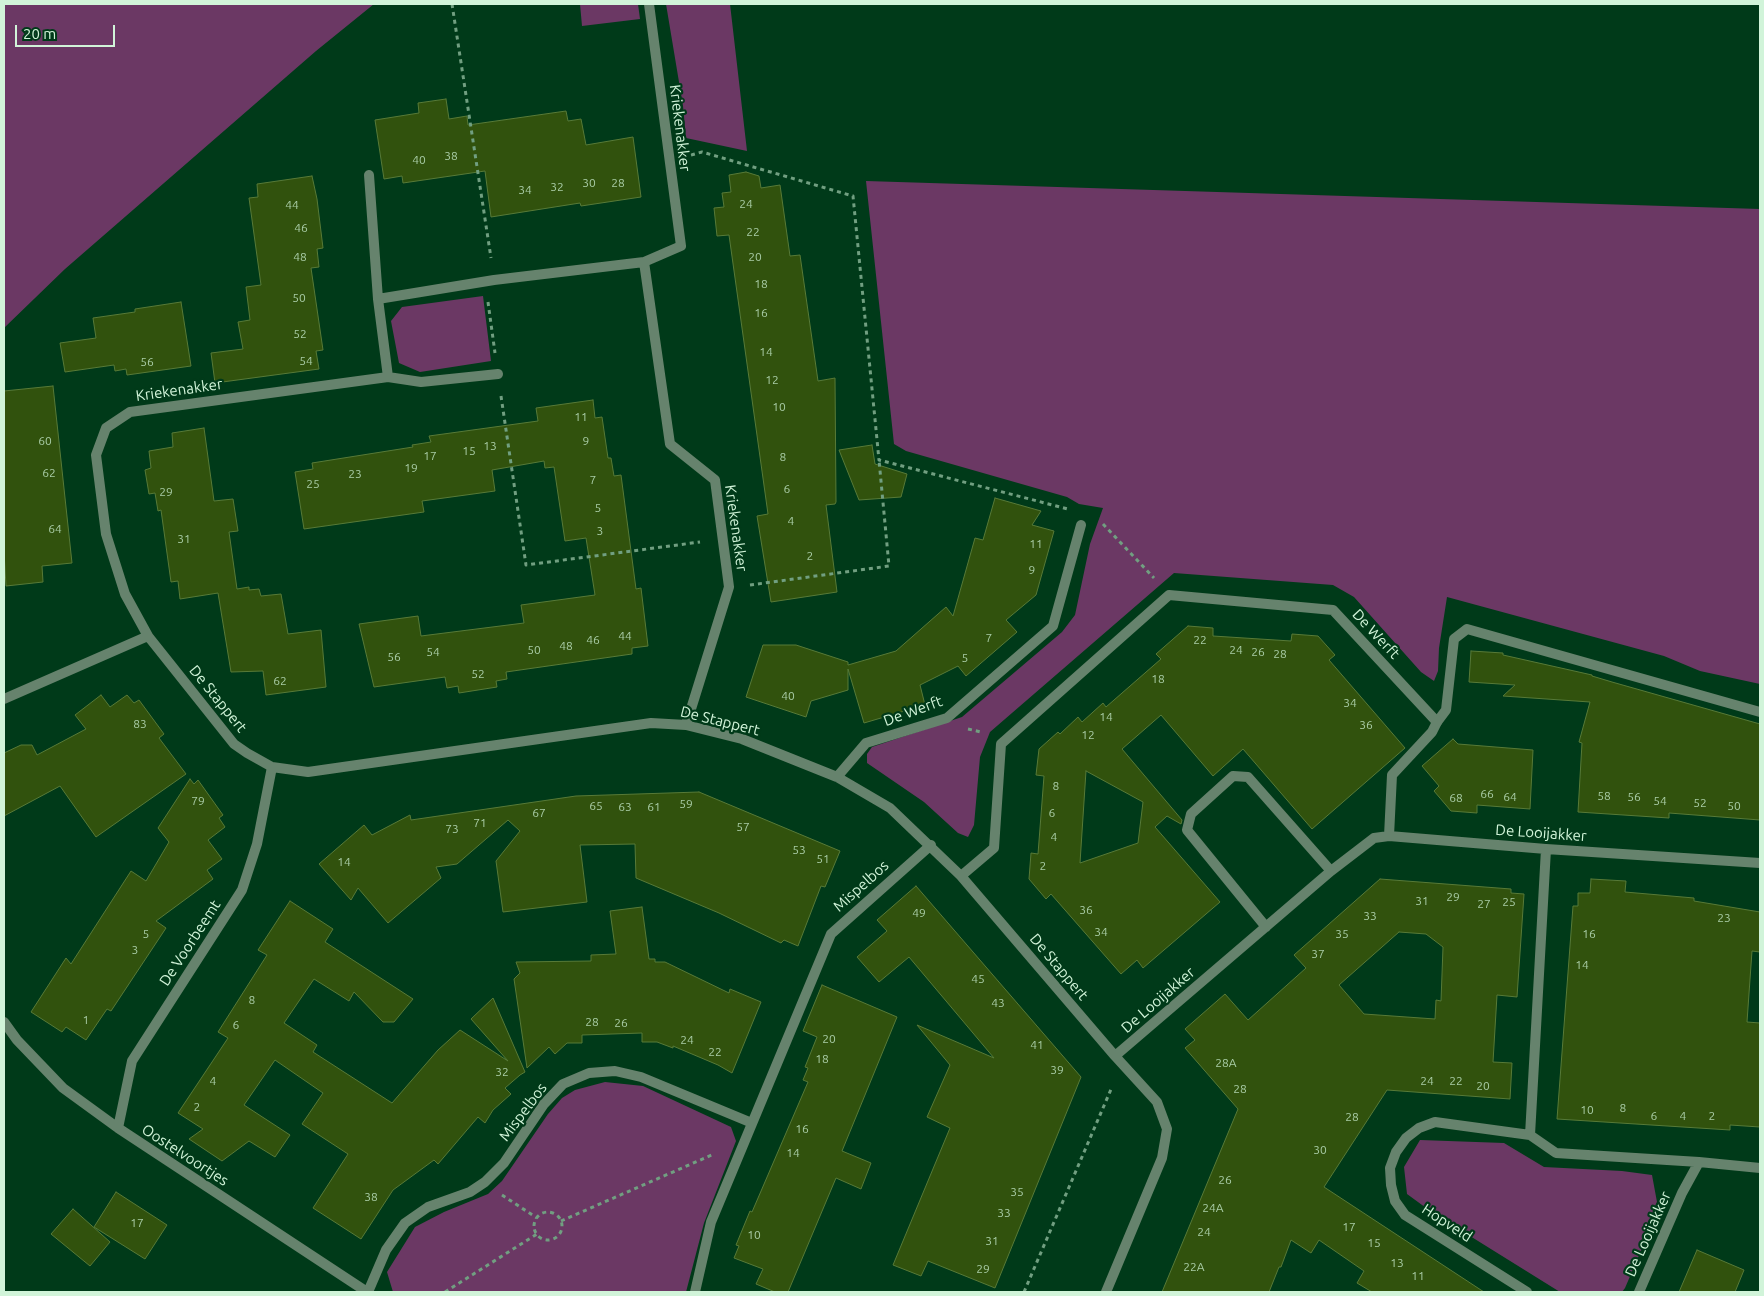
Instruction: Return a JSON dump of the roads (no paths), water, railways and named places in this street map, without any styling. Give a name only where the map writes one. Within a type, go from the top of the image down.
[{"type":"street","name":"Kriekenakker","points":[[378,299],[490,281],[644,262],[681,246],[649,4]]},
{"type":"street","points":[[369,175],[378,299],[388,378]]},
{"type":"street","name":"Kriekenakker","points":[[644,262],[670,444],[715,480],[729,587],[686,725]]},
{"type":"street","name":"Kriekenakker","points":[[148,636],[125,594],[106,534],[96,455],[106,428],[130,412],[388,378],[422,382],[498,374]]},
{"type":"street","name":"De Werft","points":[[837,777],[866,743],[947,718],[1053,626],[1081,525]]},
{"type":"street","name":"De Werft","points":[[961,876],[994,848],[1001,744],[1170,595],[1333,610],[1437,722]]},
{"type":"street","points":[[1390,836],[1392,775],[1432,732],[1446,710],[1454,639],[1466,629],[1760,712]]},
{"type":"street","points":[[4,699],[148,636]]},
{"type":"street","name":"De Stappert","points":[[148,636],[234,744],[272,767],[308,772],[651,723],[686,725],[742,740],[837,777],[890,808],[961,876],[1115,1056],[1157,1102],[1167,1129],[1162,1158],[1106,1292]]},
{"type":"street","name":"De Voorbeemt","points":[[118,1128],[132,1061],[242,890],[257,844],[272,767]]},
{"type":"street","points":[[1266,926],[1187,830],[1191,814],[1232,776],[1248,777],[1331,871]]},
{"type":"street","name":"De Looijakker","points":[[1115,1056],[1331,871],[1374,838],[1390,836],[1546,849],[1760,863]]},
{"type":"street","name":"Mispelbos","points":[[694,1292],[712,1222],[831,934],[931,846]]},
{"type":"street","points":[[1530,1135],[1546,849]]},
{"type":"street","name":"Oostelvoortjes","points":[[4,1022],[17,1040],[63,1088],[118,1128],[368,1292]]},
{"type":"street","name":"Mispelbos","points":[[368,1292],[386,1250],[406,1223],[428,1208],[470,1192],[485,1182],[504,1163],[544,1104],[563,1084],[589,1073],[615,1071],[641,1077],[752,1123]]},
{"type":"street","name":"Hopveld","points":[[1526,1292],[1405,1215],[1396,1201],[1390,1185],[1390,1168],[1396,1152],[1406,1138],[1420,1128],[1436,1122],[1530,1135],[1556,1153],[1699,1162]]},
{"type":"street","points":[[1699,1162],[1760,1168]]},
{"type":"street","name":"De Looijakker","points":[[1639,1292],[1682,1193],[1699,1162]]}]
